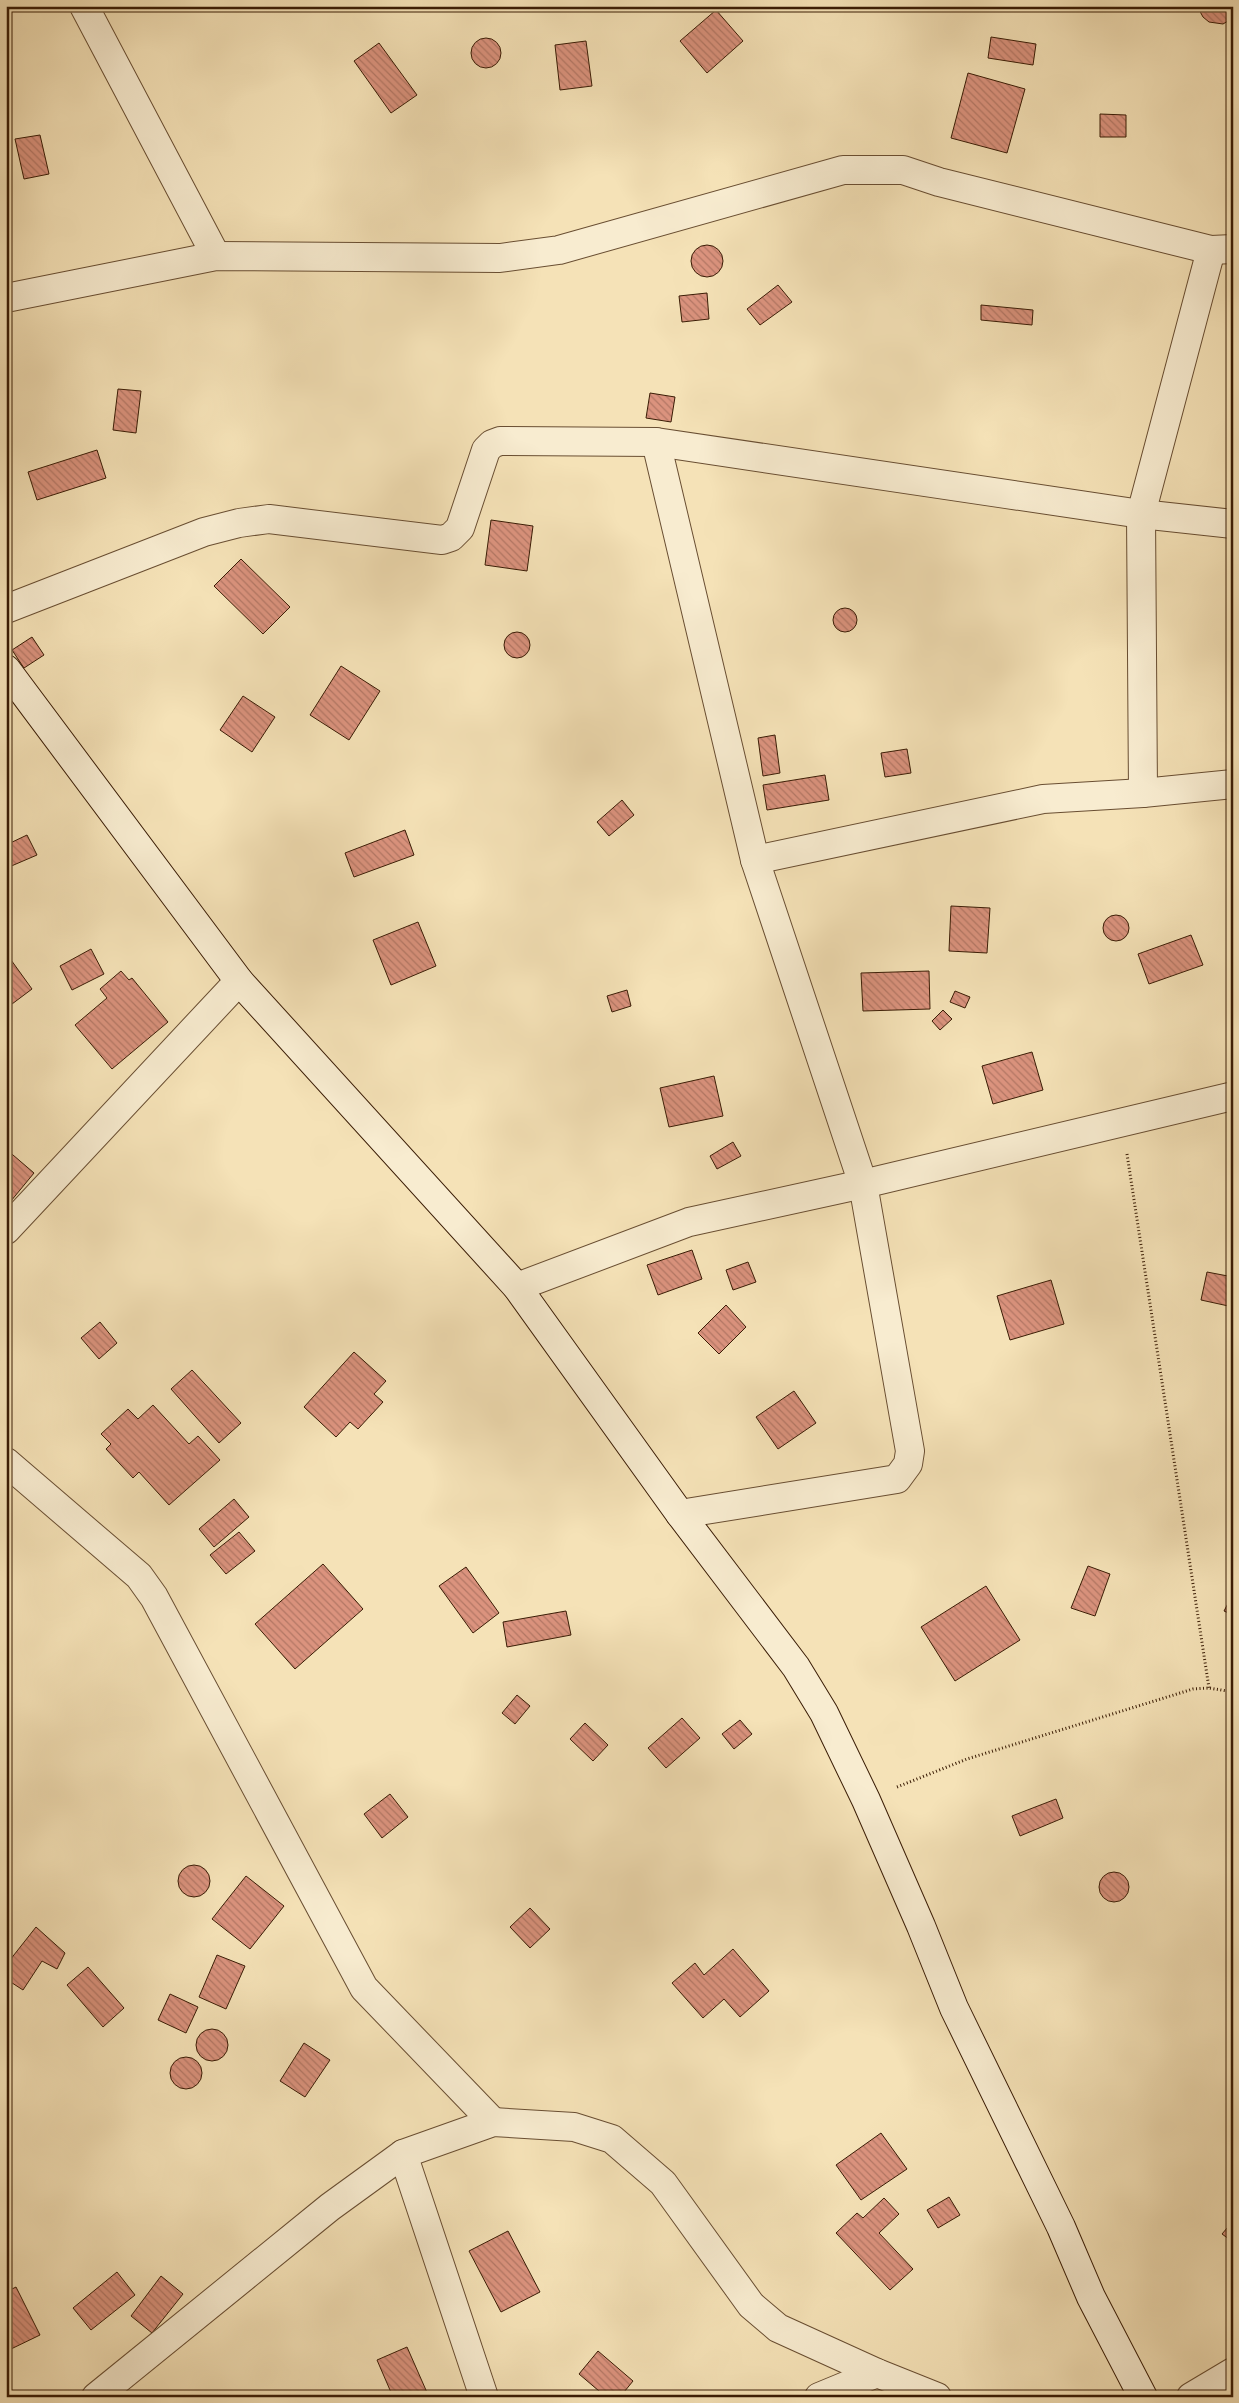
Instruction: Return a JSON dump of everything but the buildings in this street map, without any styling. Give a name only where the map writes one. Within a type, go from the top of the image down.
[{"type":"street","points":[[84,6],[216,256]]},
{"type":"street","points":[[6,298],[216,256],[500,258],[559,250],[843,170],[903,170],[939,182],[1222,250],[1141,514],[1142,793]]},
{"type":"street","points":[[6,609],[204,532],[239,523],[270,519],[442,540],[452,537],[460,528],[486,450],[492,444],[500,441],[656,442],[1141,514],[1233,524]]},
{"type":"street","points":[[656,442],[755,860],[863,1184],[910,1451],[908,1464],[903,1474],[897,1479],[680,1514]]},
{"type":"street","points":[[6,669],[239,981],[517,1287],[680,1514],[796,1666],[824,1713],[866,1800],[921,1926],[954,2008],[1061,2227],[1091,2297],[1142,2397]]},
{"type":"street","points":[[755,860],[1043,799],[1142,793],[1233,784]]},
{"type":"street","points":[[6,1230],[239,981]]},
{"type":"street","points":[[517,1287],[689,1222],[863,1184],[1233,1096]]},
{"type":"street","points":[[6,1462],[139,1576],[154,1598],[364,1988],[493,2122]]},
{"type":"street","points":[[96,2397],[330,2206],[403,2154],[493,2122],[574,2127],[612,2139],[664,2183],[751,2304],[778,2328],[876,2373],[938,2397]]},
{"type":"street","points":[[403,2154],[484,2397]]},
{"type":"street","points":[[1191,2397],[1233,2372]]},
{"type":"street","points":[[819,2397],[876,2373]]},
{"type":"path","points":[[1122,1122],[1209,1688]]},
{"type":"path","points":[[866,1800],[967,1759],[1193,1689],[1209,1688],[1233,1692]]}]
